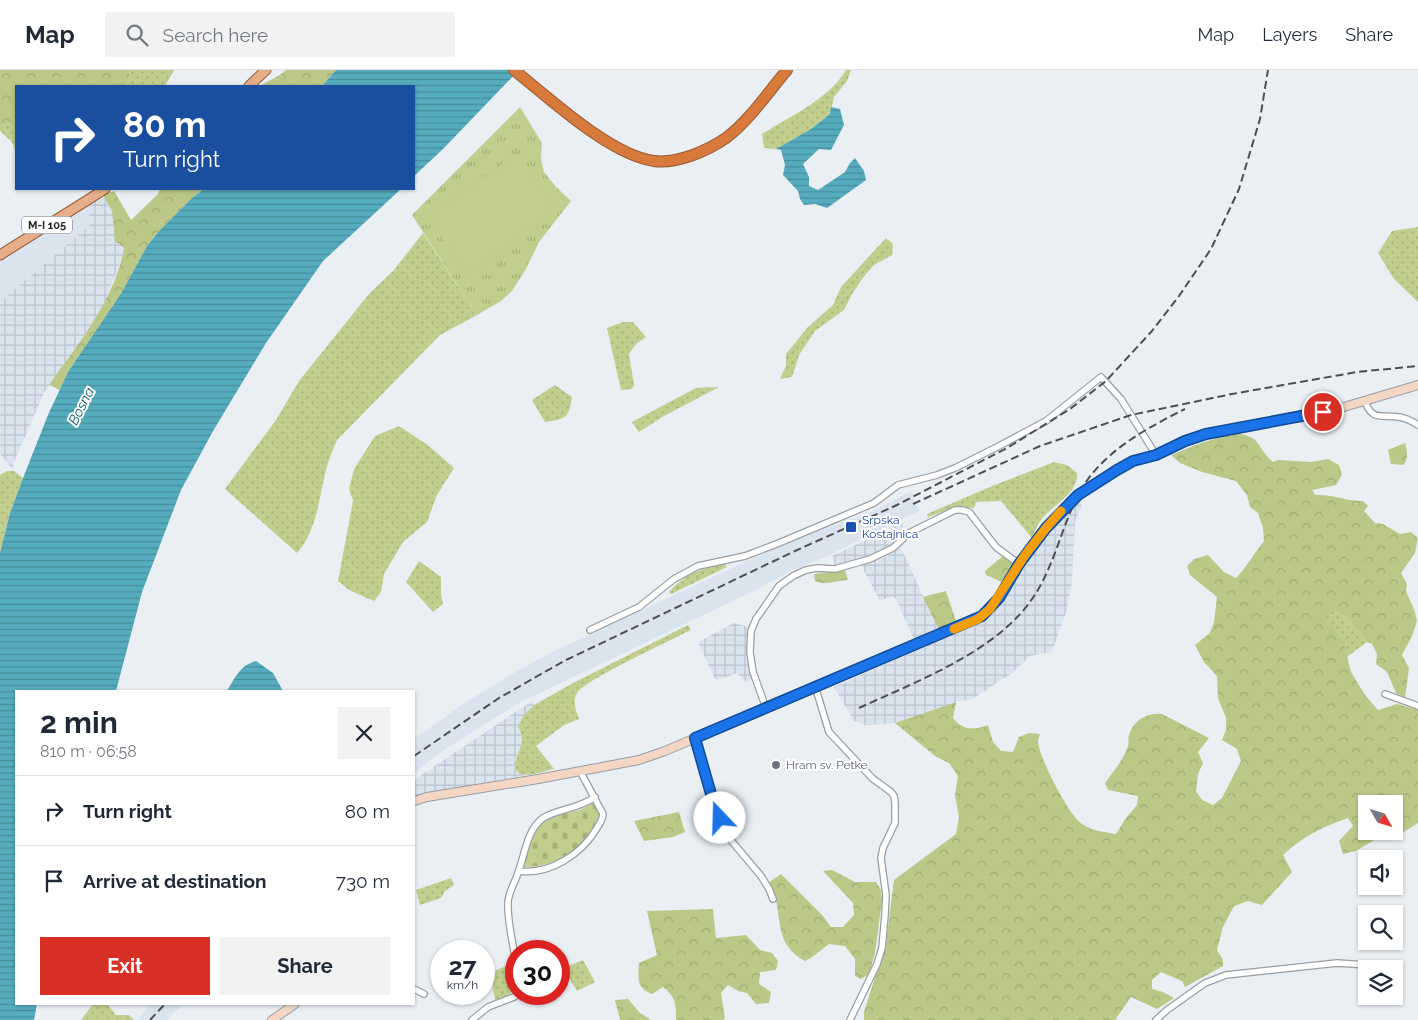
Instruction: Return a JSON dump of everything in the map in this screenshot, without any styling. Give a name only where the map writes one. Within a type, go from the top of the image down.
[{"type":"highway","points":[[514,70],[606,141],[637,157],[656,161],[678,159],[701,151],[725,138],[740,125],[788,70]]},
{"type":"main road","points":[[249,85],[266,70]]},
{"type":"main road","name":"M-I 105","points":[[0,255],[103,190]]},
{"type":"main road","points":[[415,801],[639,760],[695,738],[982,616],[999,598],[1019,564],[1046,528],[1078,495],[1133,461],[1156,455],[1185,441],[1206,434],[1337,409],[1418,385]]},
{"type":"main road","points":[[272,1020],[294,1005]]},
{"type":"street","points":[[590,630],[640,607],[674,579],[698,566],[745,556],[779,543],[874,503],[898,484],[937,475],[990,451],[1046,421],[1101,377],[1120,399],[1156,455]]},
{"type":"street","points":[[1366,401],[1368,409],[1378,416],[1399,417],[1418,424]]},
{"type":"street","points":[[766,708],[753,672],[750,652],[751,631],[770,597],[779,586],[793,576],[806,570],[835,568],[870,559],[893,548],[917,528],[955,510],[969,512],[996,547],[1019,564]]},
{"type":"street","points":[[816,686],[829,732],[872,778],[891,792],[894,796],[895,804],[895,823],[883,848],[881,858],[886,895],[886,915],[882,948],[877,964],[850,1020]]},
{"type":"street","points":[[1385,694],[1418,706]]},
{"type":"street","points":[[695,738],[711,794],[729,838],[760,876],[773,899]]},
{"type":"street","points":[[519,871],[533,873],[568,858],[581,849],[590,839],[603,818],[602,810],[580,771]]},
{"type":"street","points":[[513,940],[508,902],[528,841],[539,821],[545,816],[596,798]]},
{"type":"street","points":[[1156,1020],[1205,983],[1226,975],[1337,963],[1358,964]]},
{"type":"street","points":[[415,990],[424,994]]},
{"type":"street","points":[[472,1020],[488,1007],[505,1000]]},
{"type":"shaded area","points":[[103,195],[112,211],[124,248],[122,258],[101,311],[44,393],[13,464],[14,471],[0,454],[0,302],[91,224],[87,206]]},
{"type":"shaded area","points":[[87,206],[91,224],[0,302],[0,260]]},
{"type":"shaded area","points":[[911,491],[919,511],[823,558],[790,571],[756,590],[521,702],[447,748],[415,772],[415,738],[463,704],[517,671],[552,652],[791,541],[873,511]]},
{"type":"shaded area","points":[[1079,502],[1082,506],[1075,521],[1072,582],[1067,609],[1052,652],[1030,656],[1011,674],[972,699],[956,702],[895,723],[866,725],[854,721],[834,687],[975,624],[988,616],[1037,544],[1063,515]]},
{"type":"shaded area","points":[[902,523],[905,533],[897,543],[870,557],[835,566],[832,556]]},
{"type":"shaded area","points":[[901,548],[939,630],[915,642],[896,599],[892,596],[880,601],[861,565],[885,557]]},
{"type":"shaded area","points":[[734,623],[749,627],[748,649],[752,679],[746,682],[737,673],[718,680],[715,679],[698,642]]},
{"type":"shaded area","points":[[532,701],[534,705],[524,715],[518,726],[522,739],[521,748],[515,759],[519,772],[526,775],[416,797],[415,779]]},
{"type":"shaded area","points":[[149,1005],[182,1005],[167,1020],[138,1020]]},
{"type":"green space","points":[[0,70],[130,70],[127,85],[15,85],[15,121],[0,125]]},
{"type":"green space","points":[[130,70],[174,70],[166,85],[127,85]]},
{"type":"green space","points":[[286,70],[336,70],[323,85],[262,85]]},
{"type":"green space","points":[[846,70],[851,70],[847,81],[834,97],[830,114],[811,129],[776,149],[764,148],[762,134],[819,99],[838,81]]},
{"type":"green space","points":[[520,107],[542,143],[541,159],[544,172],[571,201],[539,242],[526,269],[512,291],[501,301],[477,315],[412,215]]},
{"type":"green space","points":[[15,121],[15,150],[12,142],[0,131],[0,125]]},
{"type":"green space","points":[[518,153],[558,211],[467,274],[427,216]]},
{"type":"green space","points":[[160,190],[203,190],[159,231],[147,246],[122,292],[68,372],[60,390],[49,385],[94,320],[113,285],[119,267],[124,248],[115,241],[112,211],[103,195],[114,191],[131,220],[157,195]]},
{"type":"green space","points":[[1418,227],[1418,302],[1394,279],[1378,253],[1392,231]]},
{"type":"green space","points":[[423,233],[477,315],[440,335],[337,440],[326,469],[315,519],[305,543],[297,553],[225,489],[276,420],[299,381],[369,294],[393,271]]},
{"type":"green space","points":[[886,238],[893,244],[892,255],[874,265],[852,294],[844,310],[815,331],[799,355],[792,377],[780,379],[786,366],[786,354],[807,328],[833,305],[841,287]]},
{"type":"green space","points":[[623,322],[633,322],[646,337],[636,344],[629,354],[634,385],[632,389],[621,390],[607,328]]},
{"type":"green space","points":[[555,385],[572,397],[568,413],[558,420],[545,422],[532,400]]},
{"type":"green space","points":[[719,387],[664,416],[639,432],[632,422],[696,388]]},
{"type":"green space","points":[[399,426],[429,446],[454,468],[437,495],[427,522],[403,542],[384,574],[381,592],[374,601],[349,590],[338,581],[353,501],[349,489],[354,469],[375,436]]},
{"type":"green space","points":[[1235,433],[1255,440],[1273,462],[1278,460],[1311,462],[1328,459],[1339,465],[1342,475],[1336,485],[1312,490],[1315,495],[1363,501],[1368,506],[1364,511],[1375,523],[1383,524],[1400,534],[1411,532],[1418,538],[1415,553],[1401,573],[1407,584],[1406,591],[1417,621],[1402,655],[1409,668],[1405,698],[1396,693],[1387,672],[1376,664],[1377,654],[1372,644],[1367,642],[1347,617],[1332,610],[1325,619],[1332,625],[1344,644],[1351,672],[1365,695],[1378,710],[1397,704],[1418,710],[1418,823],[1403,832],[1403,795],[1358,795],[1358,840],[1374,840],[1356,851],[1343,854],[1339,841],[1353,826],[1348,818],[1298,842],[1283,855],[1292,872],[1262,905],[1248,901],[1234,906],[1223,927],[1217,950],[1223,960],[1223,966],[1185,987],[1182,981],[1161,972],[1152,980],[1152,989],[1174,998],[1157,1009],[1131,997],[1115,1020],[864,1020],[864,1012],[886,943],[894,880],[956,834],[959,818],[955,795],[958,776],[949,763],[935,756],[895,723],[956,702],[953,718],[961,725],[969,728],[988,725],[993,742],[1001,751],[1013,752],[1019,737],[1029,733],[1040,734],[1038,742],[1043,760],[1076,819],[1082,824],[1098,831],[1116,834],[1137,805],[1138,796],[1108,790],[1105,783],[1124,756],[1128,746],[1129,735],[1134,725],[1146,716],[1162,714],[1209,738],[1198,752],[1203,763],[1198,774],[1196,791],[1202,800],[1213,805],[1222,798],[1241,761],[1237,749],[1222,740],[1226,730],[1226,718],[1218,698],[1217,676],[1204,662],[1195,645],[1210,633],[1214,622],[1217,597],[1190,575],[1187,566],[1194,559],[1208,555],[1224,572],[1236,578],[1264,541],[1263,528],[1258,513],[1250,507],[1247,495],[1236,481],[1202,472],[1180,463],[1171,455],[1201,443]]},
{"type":"green space","points":[[1405,443],[1407,455],[1405,463],[1403,465],[1391,464],[1388,450]]},
{"type":"green space","points":[[1054,462],[1067,465],[1077,473],[1076,481],[1064,499],[1041,520],[1032,538],[1001,501],[976,502],[974,508],[955,507],[928,517],[927,514]]},
{"type":"green space","points":[[7,471],[14,471],[23,478],[10,513],[0,553],[0,475]]},
{"type":"green space","points":[[1004,555],[1013,564],[1002,582],[986,575],[985,571]]},
{"type":"green space","points":[[419,561],[441,577],[443,604],[433,612],[406,582]]},
{"type":"green space","points":[[725,564],[727,567],[671,594],[669,592],[682,580],[694,573]]},
{"type":"green space","points":[[845,570],[848,580],[827,583],[815,581],[814,574]]},
{"type":"green space","points":[[946,591],[956,621],[939,630],[923,597]]},
{"type":"green space","points":[[1332,610],[1347,617],[1367,642],[1347,657],[1339,636],[1324,619]]},
{"type":"green space","points":[[688,625],[691,630],[611,670],[583,687],[577,693],[575,703],[579,719],[564,725],[536,746],[554,769],[526,775],[516,770],[516,761],[522,742],[518,726],[524,715],[534,705],[573,683]]},
{"type":"green space","points":[[595,802],[600,811],[599,818],[582,843],[555,861],[535,867],[524,867],[531,840],[537,828],[551,817],[580,810]]},
{"type":"green space","points":[[679,812],[685,832],[673,837],[644,841],[634,821]]},
{"type":"green space","points":[[832,870],[855,882],[876,882],[881,890],[882,900],[875,953],[869,974],[861,979],[855,976],[855,959],[845,946],[829,944],[805,961],[790,949],[782,935],[775,898],[768,883],[781,874],[823,916],[831,927],[843,927],[854,915],[853,903],[823,871]]},
{"type":"green space","points":[[451,878],[454,885],[445,891],[441,898],[420,905],[416,890]]},
{"type":"green space","points":[[713,909],[716,938],[746,935],[760,950],[772,953],[778,961],[776,970],[760,972],[759,984],[771,992],[769,1003],[756,1004],[747,993],[738,991],[728,985],[721,993],[725,1018],[723,1020],[676,1020],[676,1010],[671,994],[663,987],[652,994],[643,989],[639,982],[639,963],[657,955],[647,911]]},
{"type":"green space","points":[[583,960],[595,982],[577,991],[570,980],[570,965]]},
{"type":"green space","points":[[505,966],[505,997],[495,1000],[495,971]]},
{"type":"green space","points":[[628,999],[640,1013],[650,1019],[620,1020],[615,1000]]},
{"type":"green space","points":[[92,1005],[108,1005],[116,1015],[129,1015],[134,1020],[81,1020]]},
{"type":"water","points":[[336,70],[519,70],[443,149],[415,175],[415,85],[323,85]]},
{"type":"water","points":[[831,107],[840,109],[844,125],[831,150],[819,149],[803,164],[809,177],[809,186],[818,190],[845,172],[855,158],[864,171],[866,180],[827,208],[815,204],[804,205],[798,191],[783,175],[785,165],[781,150],[776,149],[811,129],[830,114]]},
{"type":"water","name":"Bosna","points":[[203,190],[400,190],[323,261],[266,343],[213,431],[181,490],[142,592],[116,690],[15,690],[15,1005],[37,1005],[34,1020],[0,1020],[0,553],[10,513],[25,473],[48,415],[68,372],[122,292],[147,246],[159,231]]},
{"type":"water","points":[[256,661],[273,673],[282,690],[228,690],[235,677],[250,663]]},
{"type":"railway","points":[[415,755],[499,698],[564,661],[795,551],[897,505],[1007,448],[1070,409],[1106,381],[1152,331],[1211,249],[1239,189],[1260,119],[1268,70]]},
{"type":"railway","points":[[913,504],[1040,446],[1131,415],[1232,394],[1357,372],[1418,366]]},
{"type":"railway","points":[[859,708],[945,668],[987,643],[1005,629],[1032,600],[1040,586],[1054,556],[1071,510],[1087,480],[1098,467],[1125,444],[1154,425],[1185,409]]},
{"type":"railway","points":[[150,1020],[164,1005]]},
{"type":"slow traffic","points":[[954,629],[978,619],[990,609],[999,598],[1025,555],[1061,511]]},
{"type":"place","name":"Srpska Kostajnica","points":[[851,527]]},
{"type":"place","name":"Hram sv. Petke","points":[[776,765]]},
{"type":"route","points":[[720,818],[695,738],[978,619],[999,598],[1031,546],[1060,512],[1078,495],[1133,461],[1156,455],[1185,441],[1206,434],[1323,412]]}]
